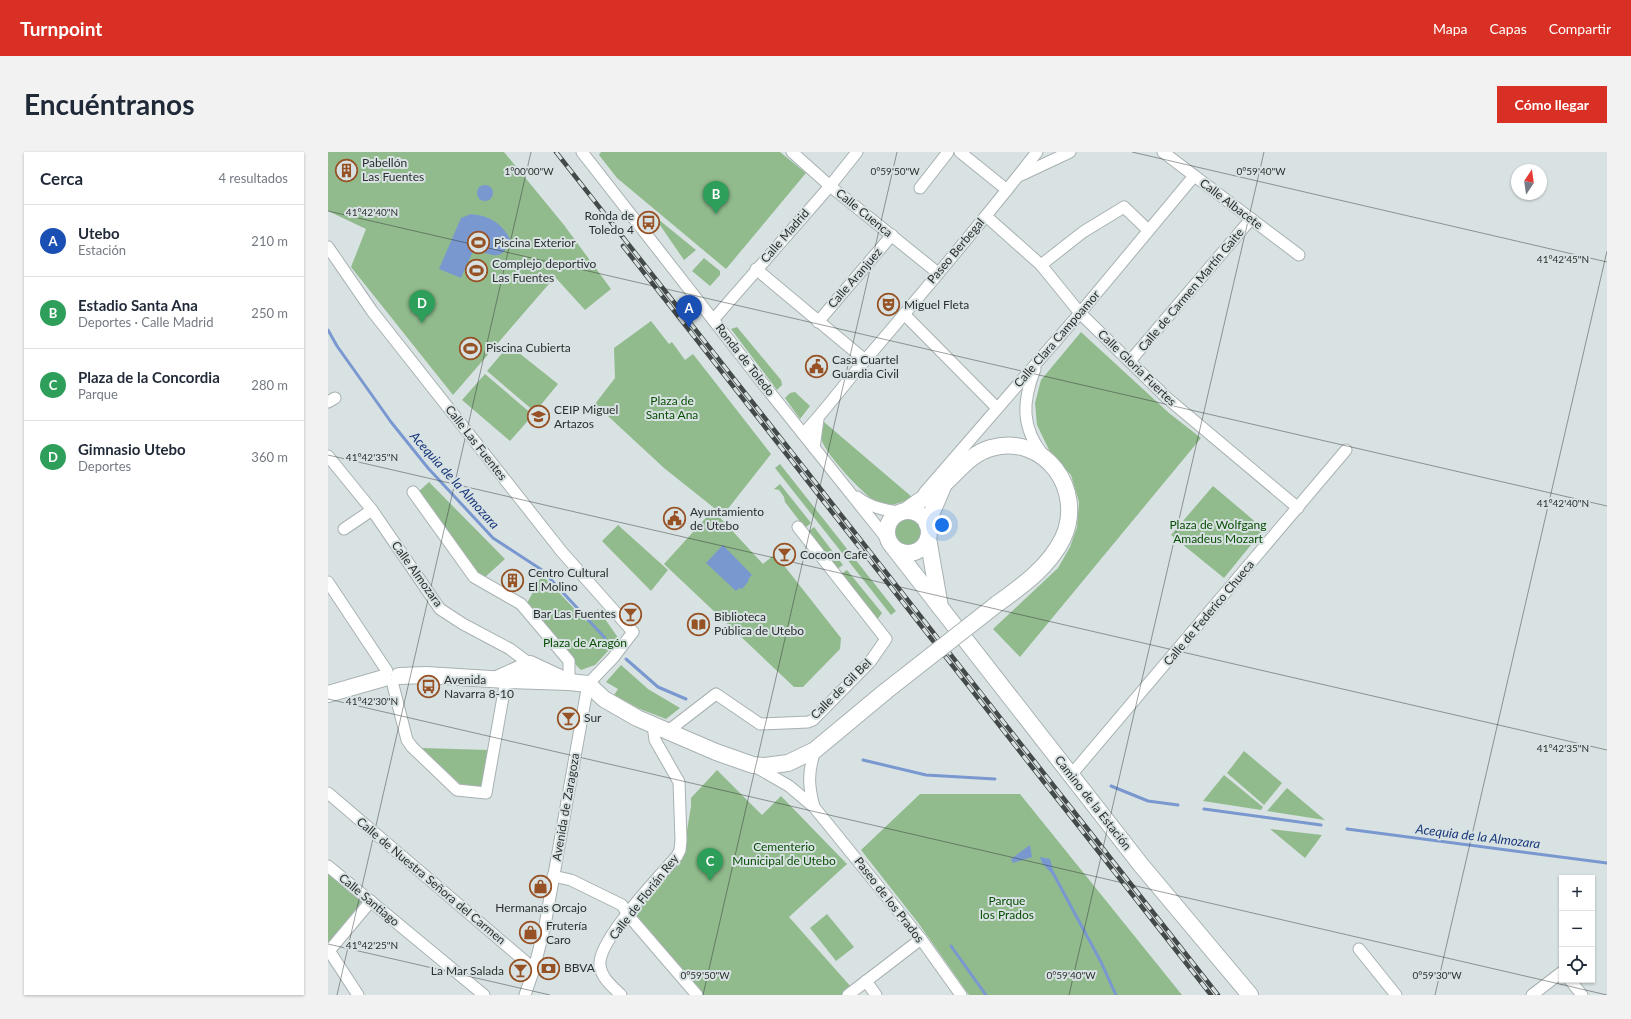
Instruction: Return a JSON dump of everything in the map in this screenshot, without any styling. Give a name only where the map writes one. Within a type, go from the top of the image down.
[{"type":"street","name":"Calle Cuenca","points":[[792,152],[830,186],[938,273]]},
{"type":"street","name":"Calle Madrid","points":[[713,320],[830,186],[857,152]]},
{"type":"street","points":[[920,188],[948,152]]},
{"type":"street","points":[[960,152],[1007,190]]},
{"type":"street","name":"Paseo Berbegal","points":[[803,434],[818,419],[1037,152]]},
{"type":"street","points":[[1018,176],[1070,152]]},
{"type":"street","name":"Calle Albacete","points":[[1163,152],[1299,255]]},
{"type":"street","name":"Ronda de Toledo","points":[[584,153],[713,320],[890,544]]},
{"type":"street","name":"Calle Clara Campoamor","points":[[919,500],[1080,313],[1194,176]]},
{"type":"street","points":[[1041,265],[1083,232],[1124,207],[1148,230]]},
{"type":"street","name":"Calle Gloria Fuertes","points":[[986,216],[1041,265],[1080,313],[1167,398],[1298,508]]},
{"type":"street","name":"Calle de Carmen Martín Gaite","points":[[1130,361],[1252,219]]},
{"type":"street","name":"Calle Aranjuez","points":[[818,322],[892,236]]},
{"type":"street","name":"Calle Las Fuentes","points":[[328,247],[372,311],[562,552],[633,632],[613,658],[588,684]]},
{"type":"street","points":[[756,269],[865,360]]},
{"type":"street","points":[[904,314],[997,408]]},
{"type":"street","points":[[328,694],[391,677],[426,675],[502,680],[533,670],[569,682],[588,684],[599,696],[631,715],[716,752],[753,765],[776,766],[788,763],[815,750],[886,691],[1042,568],[1059,546],[1068,526],[1070,511],[1067,491],[1059,474],[1046,460],[1032,438],[1025,413],[1027,393],[1038,361]]},
{"type":"street","points":[[814,448],[818,419]]},
{"type":"street","points":[[944,484],[925,544],[914,553],[907,554],[900,552],[890,544],[887,526],[894,516],[903,512],[944,484],[975,455],[990,448],[1010,446],[1032,451],[1046,460]]},
{"type":"street","name":"Calle de Federico Chueca","points":[[1071,776],[1346,450]]},
{"type":"street","name":"Calle Almozara","points":[[328,456],[372,510],[440,609],[463,624],[510,649],[533,670]]},
{"type":"street","points":[[413,492],[474,577],[521,604],[569,662],[569,682]]},
{"type":"street","name":"Ronda de Toledo","points":[[850,492],[866,504],[877,508],[903,512]]},
{"type":"street","points":[[344,529],[372,510]]},
{"type":"street","points":[[903,512],[918,514],[923,518],[928,531]]},
{"type":"street","name":"Calle de Gil Bel","points":[[660,728],[716,694],[760,724],[808,722],[813,720],[870,662],[886,640],[798,527]]},
{"type":"street","name":"Camino de la Estación","points":[[928,531],[940,607]]},
{"type":"street","name":"Camino de la Estación","points":[[890,544],[1142,865],[1250,995]]},
{"type":"street","points":[[328,582],[391,677],[407,740],[412,748],[457,790],[486,793],[502,680]]},
{"type":"street","name":"Avenida de Zaragoza","points":[[525,995],[534,969],[545,925],[588,684]]},
{"type":"street","name":"Calle de Florián Rey","points":[[621,995],[602,974],[600,961],[610,938],[677,856],[680,850],[678,782],[655,740],[660,728]]},
{"type":"street","name":"Paseo de los Prados","points":[[814,807],[809,787],[809,776],[815,750]]},
{"type":"street","name":"Paseo de los Prados","points":[[753,765],[789,786],[814,807],[921,939],[961,995]]},
{"type":"street","name":"Calle de Nuestra Señora del Carmen","points":[[328,793],[534,969]]},
{"type":"street","name":"Calle Santiago","points":[[328,866],[484,995]]},
{"type":"street","points":[[553,876],[571,880],[622,905],[628,915],[697,995]]},
{"type":"street","points":[[358,995],[328,950],[371,901]]},
{"type":"street","points":[[848,995],[921,939]]},
{"type":"street","points":[[1359,949],[1396,995]]},
{"type":"street","points":[[1532,995],[1559,974]]},
{"type":"street","points":[[866,981],[876,995]]},
{"type":"street","points":[[1572,983],[1582,995]]},
{"type":"green space","name":"Complejo deportivo Las Fuentes","points":[[328,152],[504,152],[564,225],[611,289],[585,310],[555,277],[453,395],[351,267],[366,229],[328,211]]},
{"type":"green space","points":[[601,152],[780,152],[806,173],[726,269],[617,178],[599,155]]},
{"type":"green space","points":[[653,215],[696,250],[684,260]]},
{"type":"green space","points":[[704,258],[720,271],[720,275],[710,286],[692,271]]},
{"type":"green space","name":"Plaza de Santa Ana","points":[[651,321],[669,344],[672,342],[685,360],[693,354],[771,454],[723,515],[664,468],[595,404],[615,378],[614,348]]},
{"type":"green space","points":[[737,327],[781,380],[782,385],[777,390],[731,329]]},
{"type":"green space","points":[[1081,332],[1169,413],[1201,438],[1020,657],[993,629],[1058,568],[1070,547],[1077,527],[1079,502],[1071,475],[1051,454],[1037,425],[1035,403],[1041,380]]},
{"type":"green space","points":[[509,345],[558,384],[535,412],[487,371]]},
{"type":"green space","points":[[485,374],[533,415],[510,441],[462,400]]},
{"type":"green space","points":[[795,392],[810,406],[800,419],[785,398],[790,393]]},
{"type":"green space","points":[[824,422],[912,497],[900,503],[886,505],[877,502],[863,492],[830,455],[825,447],[822,441]]},
{"type":"green space","points":[[780,464],[896,611],[891,615],[775,468]]},
{"type":"green space","points":[[429,482],[505,559],[483,579],[476,574],[417,493]]},
{"type":"green space","points":[[780,484],[811,523],[805,528],[785,502],[784,497],[779,490],[774,489]]},
{"type":"green space","name":"Plaza de Wolfgang Amadeus Mozart","points":[[1213,486],[1264,529],[1224,578],[1171,535]]},
{"type":"green space","points":[[713,510],[763,564],[775,554],[841,638],[840,649],[803,687],[794,687],[664,564]]},
{"type":"green space","points":[[908,517],[918,521],[922,531],[918,541],[908,545],[898,541],[894,531],[898,521]]},
{"type":"green space","points":[[618,525],[668,570],[651,591],[602,541]]},
{"type":"green space","points":[[814,527],[843,565],[837,569],[808,532]]},
{"type":"green space","points":[[847,570],[882,613],[877,620],[841,574]]},
{"type":"green space","name":"Plaza de Aragón","points":[[542,575],[586,621],[598,609],[619,639],[595,665],[581,670],[526,605]]},
{"type":"green space","points":[[621,665],[648,689],[680,708],[666,719],[640,709],[614,695],[618,689],[606,682]]},
{"type":"green space","points":[[421,748],[490,750],[485,788],[460,784]]},
{"type":"green space","points":[[1244,751],[1282,783],[1264,805],[1227,773]]},
{"type":"green space","name":"Cementerio Municipal de Utebo","points":[[717,770],[762,815],[781,796],[847,864],[789,917],[852,988],[842,995],[701,995],[636,918],[636,913],[683,855],[691,798]]},
{"type":"green space","points":[[1224,775],[1263,807],[1261,810],[1203,801]]},
{"type":"green space","points":[[1287,788],[1325,820],[1267,811]]},
{"type":"green space","name":"Parque los Prados","points":[[920,794],[1020,794],[1182,995],[969,995],[919,924],[861,850]]},
{"type":"green space","points":[[1270,829],[1322,835],[1305,858]]},
{"type":"green space","points":[[328,874],[362,901],[329,944],[328,942]]},
{"type":"green space","points":[[827,914],[854,947],[836,961],[810,928]]},
{"type":"water","points":[[482,185],[488,185],[493,190],[491,199],[488,201],[482,201],[477,196],[477,190]]},
{"type":"water","name":"Piscina Exterior","points":[[471,214],[483,216],[494,221],[503,228],[510,239],[504,252],[500,254],[491,255],[474,249],[461,278],[439,269],[461,218]]},
{"type":"water","points":[[723,545],[752,575],[742,589],[739,588],[736,591],[706,563]]},
{"type":"water","points":[[1030,845],[1032,857],[1013,863],[1011,859]]},
{"type":"water","points":[[1040,857],[1050,859],[1054,873],[1052,874],[1042,863]]},
{"type":"waterway","name":"Acequia de la Almozara","points":[[328,330],[337,346],[391,422],[428,468],[493,538],[542,570],[605,638]]},
{"type":"waterway","name":"Acequia de la Almozara","points":[[626,659],[658,687],[686,699]]},
{"type":"waterway","name":"Acequia de la Almozara","points":[[863,760],[926,775],[995,779]]},
{"type":"waterway","name":"Acequia de la Almozara","points":[[1111,786],[1148,801],[1178,805]]},
{"type":"waterway","name":"Acequia de la Almozara","points":[[1204,809],[1321,825]]},
{"type":"waterway","name":"Acequia de la Almozara","points":[[1347,829],[1607,863]]},
{"type":"waterway","points":[[1053,873],[1101,962],[1116,995]]},
{"type":"waterway","points":[[951,946],[986,995]]},
{"type":"railway","points":[[556,152],[1218,995]]},
{"type":"railway","points":[[623,246],[1211,995]]},
{"type":"place","name":"Pabellón Las Fuentes","points":[[346,170]]},
{"type":"place","name":"Estadio Santa Ana","points":[[716,214]]},
{"type":"place","name":"Ronda de Toledo 4","points":[[649,223]]},
{"type":"place","name":"Piscina Exterior","points":[[479,243]]},
{"type":"place","name":"Complejo deportivo Las Fuentes","points":[[476,271]]},
{"type":"place","name":"Miguel Fleta","points":[[889,305]]},
{"type":"place","name":"Gimnasio Utebo","points":[[422,323]]},
{"type":"place","name":"Utebo","points":[[689,328]]},
{"type":"place","name":"Piscina Cubierta","points":[[471,348]]},
{"type":"place","name":"Casa Cuartel Guardia Civil","points":[[817,367]]},
{"type":"place","name":"CEIP Miguel Artazos","points":[[539,417]]},
{"type":"place","name":"Ayuntamiento de Utebo","points":[[675,519]]},
{"type":"place","name":"Cocoon Cafe","points":[[784,555]]},
{"type":"place","name":"Centro Cultural El Molino","points":[[512,580]]},
{"type":"place","name":"Bar Las Fuentes","points":[[631,614]]},
{"type":"place","name":"Biblioteca Pública de Utebo","points":[[699,624]]},
{"type":"place","name":"Avenida Navarra 8-10","points":[[429,687]]},
{"type":"place","name":"Sur","points":[[569,718]]},
{"type":"place","name":"Plaza de la Concordia","points":[[710,881]]},
{"type":"place","name":"Hermanas Orcajo","points":[[541,887]]},
{"type":"place","name":"Frutería Caro","points":[[530,933]]},
{"type":"place","name":"BBVA","points":[[548,968]]},
{"type":"place","name":"La Mar Salada","points":[[520,971]]}]
